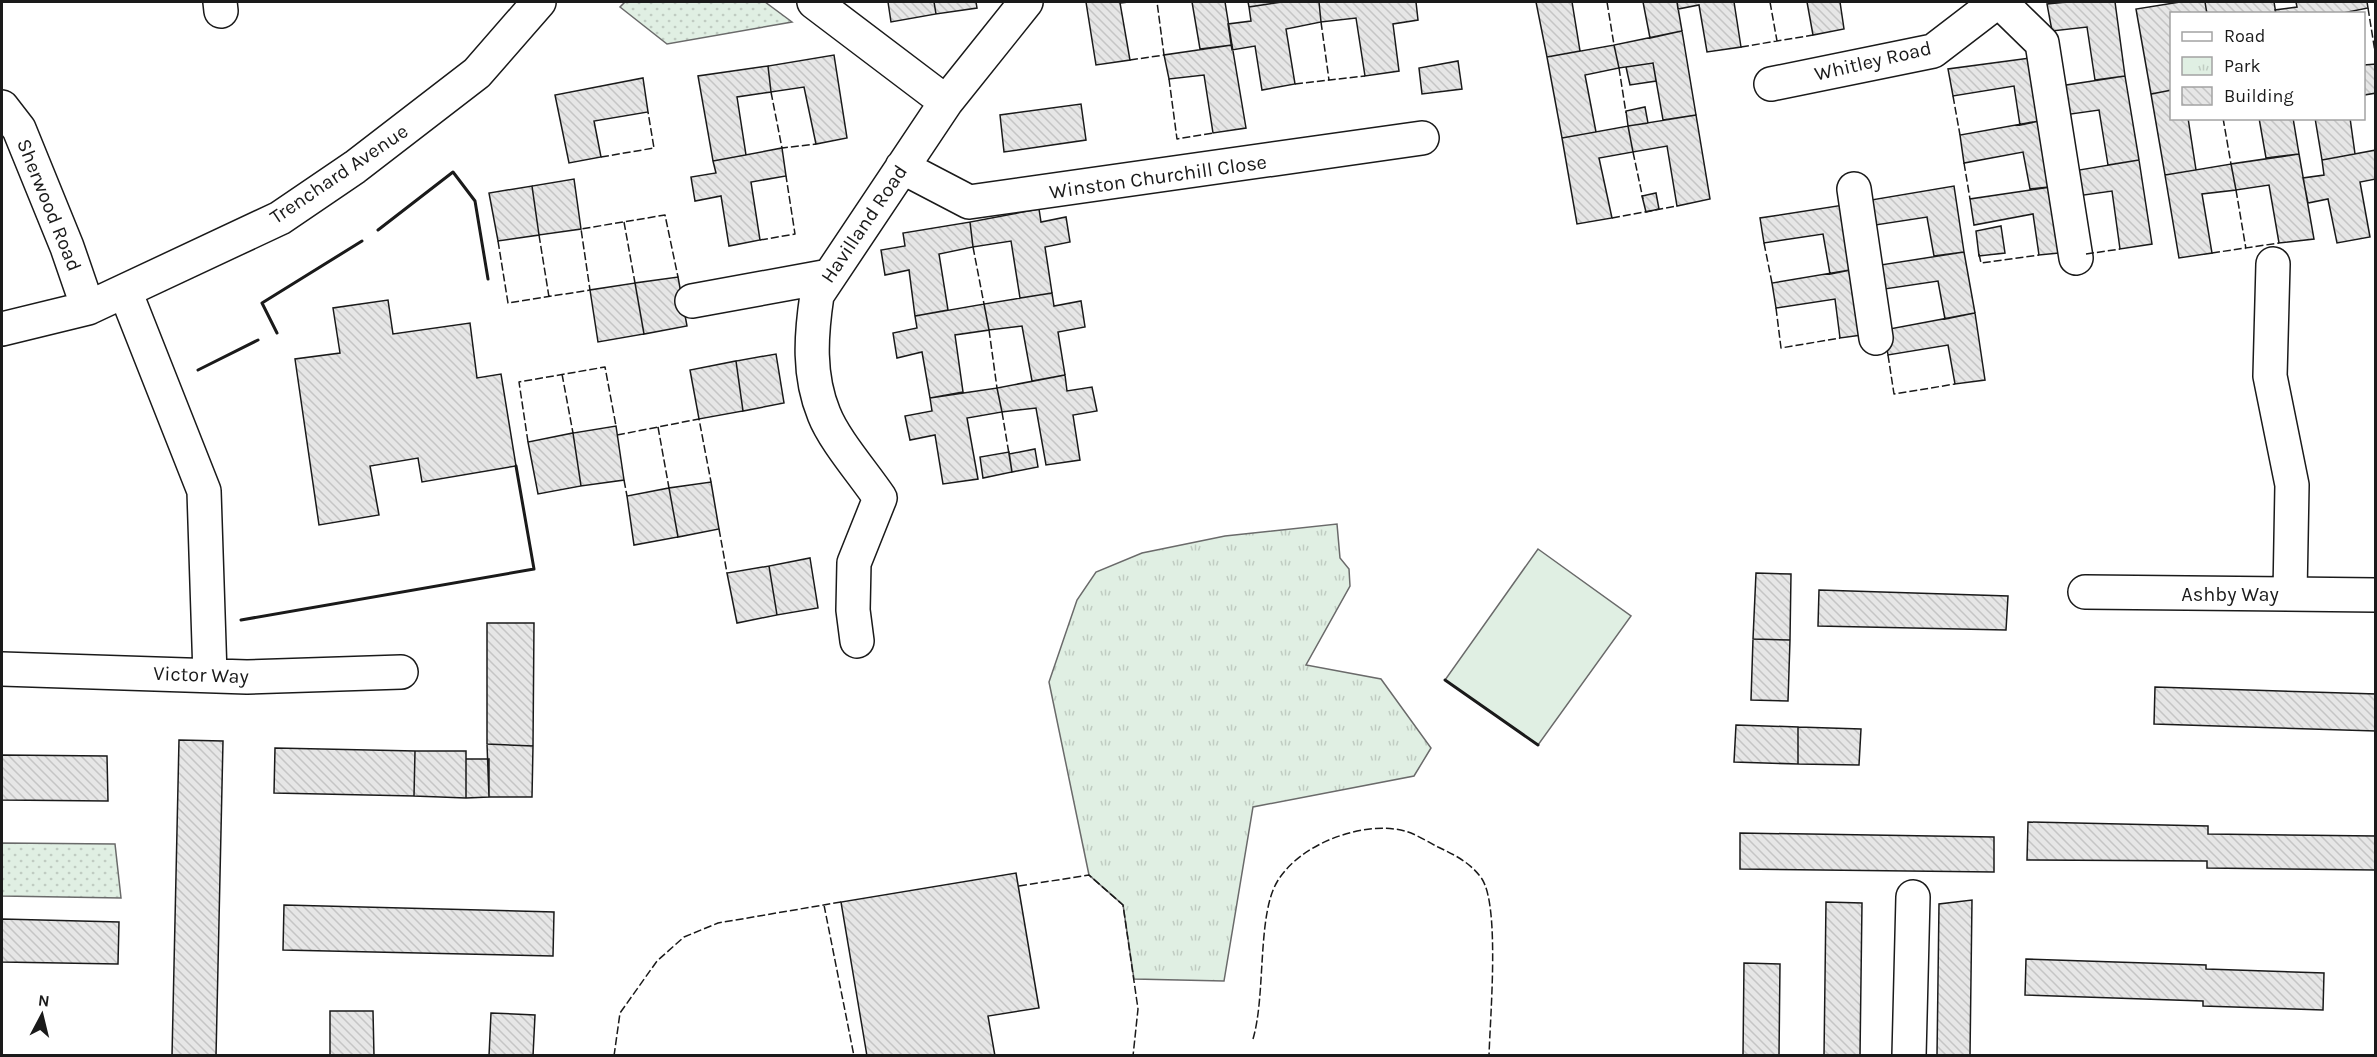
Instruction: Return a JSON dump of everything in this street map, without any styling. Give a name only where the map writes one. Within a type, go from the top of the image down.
[{"type":"street","name":"Trenchard Avenue","points":[[2,330],[88,308],[280,218],[339,179],[477,73],[539,2]]},
{"type":"street","points":[[814,2],[946,102]]},
{"type":"street","name":"Havilland Road","points":[[857,640],[853,610],[854,563],[880,498],[824,415],[813,376],[811,332],[817,295],[946,102],[1026,2]]},
{"type":"street","points":[[1998,2],[2042,43],[2076,258]]},
{"type":"street","name":"Whitley Road","points":[[1771,84],[1933,51],[1998,2]]},
{"type":"street","name":"Sherwood Road","points":[[2,107],[19,129],[67,247],[88,308]]},
{"type":"street","name":"Winston Churchill Close","points":[[902,168],[969,202],[1422,138]]},
{"type":"street","points":[[1854,189],[1876,339]]},
{"type":"street","points":[[2273,264],[2270,376],[2292,485],[2290,594]]},
{"type":"street","points":[[692,301],[830,276]]},
{"type":"street","points":[[125,291],[204,491],[210,675]]},
{"type":"street","name":"Ashby Way","points":[[2085,592],[2376,595]]},
{"type":"street","name":"Victor Way","points":[[2,669],[247,677],[400,672]]},
{"type":"street","points":[[1908,1056],[1914,897]]},
{"type":"green space","points":[[625,2],[765,2],[792,22],[667,44],[620,7]]},
{"type":"green space","points":[[1337,524],[1340,558],[1349,569],[1350,586],[1306,665],[1381,679],[1431,748],[1414,776],[1253,807],[1224,981],[1134,979],[1123,905],[1089,875],[1049,682],[1077,600],[1096,572],[1142,553],[1225,536]]},
{"type":"green space","points":[[1538,549],[1631,616],[1538,745],[1445,680]]},
{"type":"green space","points":[[2,843],[115,844],[121,898],[2,896]]},
{"type":"building","points":[[888,2],[934,2],[936,14],[891,22]]},
{"type":"building","points":[[934,2],[976,2],[977,8],[936,14]]},
{"type":"building","points":[[1086,2],[1129,2],[1120,3],[1130,60],[1096,65]]},
{"type":"building","points":[[1192,2],[1225,2],[1232,45],[1200,49]]},
{"type":"building","points":[[1248,2],[1282,2],[1249,7]]},
{"type":"building","points":[[1282,2],[1319,2],[1321,22],[1286,29],[1295,84],[1262,90],[1255,46],[1232,50],[1228,24],[1251,21],[1249,7]]},
{"type":"building","points":[[1319,2],[1416,2],[1418,20],[1393,24],[1399,71],[1365,76],[1356,18],[1321,22]]},
{"type":"building","points":[[1536,2],[1572,2],[1580,51],[1547,57]]},
{"type":"building","points":[[1643,2],[1677,2],[1682,31],[1650,38]]},
{"type":"building","points":[[1677,2],[1734,2],[1741,47],[1707,52],[1699,5],[1678,9]]},
{"type":"building","points":[[1807,2],[1840,2],[1844,29],[1813,35]]},
{"type":"building","points":[[2115,2],[2125,76],[2095,80],[2087,27],[2052,31],[2047,4]]},
{"type":"building","points":[[2180,2],[2205,2],[2207,12],[2170,12],[2170,90],[2151,94],[2136,9]]},
{"type":"building","points":[[2205,2],[2274,2],[2276,12],[2207,12]]},
{"type":"building","points":[[2296,2],[2367,2],[2368,8],[2348,12],[2276,12],[2275,10],[2297,7]]},
{"type":"building","points":[[1682,31],[1696,115],[1663,120],[1653,63],[1619,68],[1614,45]]},
{"type":"building","points":[[1232,45],[1246,128],[1213,133],[1204,75],[1169,79],[1164,55]]},
{"type":"building","points":[[1614,45],[1619,68],[1585,75],[1596,132],[1562,138],[1547,57]]},
{"type":"building","points":[[834,55],[847,138],[816,144],[804,87],[771,92],[768,66]]},
{"type":"building","points":[[2038,57],[2050,119],[2020,125],[2014,86],[1953,96],[1948,69]]},
{"type":"building","points":[[1458,61],[1462,89],[1422,94],[1419,68]]},
{"type":"building","points":[[1653,63],[1656,81],[1630,85],[1626,67]]},
{"type":"building","points":[[2376,64],[2376,93],[2365,95],[2365,65]]},
{"type":"building","points":[[768,66],[771,92],[737,97],[746,155],[713,161],[698,76]]},
{"type":"building","points":[[2125,76],[2139,160],[2108,165],[2099,110],[2064,115],[2060,86]]},
{"type":"building","points":[[643,78],[648,112],[594,121],[601,157],[569,163],[555,95]]},
{"type":"building","points":[[2170,90],[2170,120],[2188,120],[2196,170],[2165,175],[2151,94]]},
{"type":"building","points":[[1081,104],[1086,140],[1004,152],[1000,115]]},
{"type":"building","points":[[1645,107],[1648,123],[1628,126],[1626,111]]},
{"type":"building","points":[[1696,115],[1710,199],[1677,206],[1667,146],[1633,152],[1628,126]]},
{"type":"building","points":[[2050,119],[2058,186],[2030,189],[2023,152],[1964,163],[1960,135]]},
{"type":"building","points":[[2259,120],[2293,120],[2299,154],[2266,158]]},
{"type":"building","points":[[2315,120],[2350,120],[2355,154],[2322,160]]},
{"type":"building","points":[[1628,126],[1633,152],[1599,158],[1612,218],[1577,224],[1562,138]]},
{"type":"building","points":[[782,148],[786,176],[751,182],[760,240],[729,246],[721,196],[695,201],[691,177],[716,173],[713,161]]},
{"type":"building","points":[[2376,150],[2376,179],[2360,182],[2370,237],[2337,243],[2328,199],[2308,203],[2303,178],[2324,175],[2322,160]]},
{"type":"building","points":[[2299,154],[2314,239],[2279,243],[2269,185],[2236,190],[2231,164]]},
{"type":"building","points":[[2139,160],[2152,244],[2120,249],[2112,191],[2077,196],[2073,171]]},
{"type":"building","points":[[2231,164],[2236,190],[2202,194],[2212,253],[2179,258],[2165,175]]},
{"type":"building","points":[[574,179],[581,229],[539,235],[532,186]]},
{"type":"building","points":[[532,186],[539,235],[498,241],[489,193]]},
{"type":"building","points":[[1954,186],[1964,252],[1934,256],[1927,217],[1869,226],[1865,201]]},
{"type":"building","points":[[2058,186],[2069,252],[2039,255],[2033,214],[1974,225],[1970,199]]},
{"type":"building","points":[[1656,193],[1659,209],[1646,212],[1642,196]]},
{"type":"building","points":[[1850,204],[1861,268],[1830,274],[1823,234],[1764,243],[1760,218]]},
{"type":"building","points":[[1039,209],[1041,222],[1066,217],[1070,242],[1045,247],[1052,293],[1020,298],[1011,241],[973,247],[970,222]]},
{"type":"building","points":[[970,222],[973,247],[939,254],[948,310],[915,316],[909,270],[885,275],[881,250],[905,246],[903,233]]},
{"type":"building","points":[[2001,226],[2005,253],[1979,256],[1976,231]]},
{"type":"building","points":[[1964,252],[1975,313],[1945,319],[1938,281],[1878,290],[1874,266]]},
{"type":"building","points":[[1861,268],[1869,334],[1840,338],[1835,299],[1776,308],[1772,283]]},
{"type":"building","points":[[678,277],[687,326],[644,334],[635,283]]},
{"type":"building","points":[[635,283],[644,334],[598,342],[590,290]]},
{"type":"building","points":[[1052,293],[1054,306],[1081,301],[1085,327],[1058,332],[1065,375],[1032,381],[1022,326],[989,330],[984,304]]},
{"type":"building","points":[[388,300],[393,334],[470,323],[477,378],[501,374],[516,466],[422,482],[418,458],[370,466],[379,515],[319,525],[295,359],[340,353],[333,308]]},
{"type":"building","points":[[984,304],[989,330],[955,335],[963,392],[930,398],[922,352],[897,358],[893,333],[917,328],[915,316]]},
{"type":"building","points":[[1975,313],[1985,380],[1955,384],[1948,345],[1888,355],[1884,330]]},
{"type":"building","points":[[776,354],[784,403],[743,411],[736,361]]},
{"type":"building","points":[[736,361],[743,411],[699,419],[690,370]]},
{"type":"building","points":[[1065,375],[1067,391],[1092,387],[1097,411],[1073,415],[1080,460],[1046,465],[1036,408],[1002,412],[997,388]]},
{"type":"building","points":[[997,388],[1002,412],[967,418],[978,479],[943,484],[935,435],[910,440],[905,416],[932,411],[930,398]]},
{"type":"building","points":[[616,426],[624,480],[581,486],[573,433]]},
{"type":"building","points":[[573,433],[581,486],[538,494],[528,442]]},
{"type":"building","points":[[1035,449],[1038,467],[1012,472],[1009,454]]},
{"type":"building","points":[[1009,452],[1012,472],[983,478],[980,457]]},
{"type":"building","points":[[711,482],[719,529],[678,537],[669,488]]},
{"type":"building","points":[[669,488],[678,537],[634,545],[627,496]]},
{"type":"building","points":[[810,558],[818,608],[777,615],[769,566]]},
{"type":"building","points":[[769,566],[777,615],[737,623],[727,573]]},
{"type":"building","points":[[1756,573],[1791,574],[1790,640],[1753,639]]},
{"type":"building","points":[[1819,590],[2008,596],[2006,630],[1818,626]]},
{"type":"building","points":[[487,623],[534,623],[533,746],[487,744]]},
{"type":"building","points":[[1753,639],[1790,640],[1788,701],[1751,700]]},
{"type":"building","points":[[2155,687],[2376,694],[2376,731],[2154,724]]},
{"type":"building","points":[[1736,725],[1798,727],[1798,764],[1734,762]]},
{"type":"building","points":[[1798,727],[1861,729],[1859,765],[1798,764]]},
{"type":"building","points":[[179,740],[223,741],[216,1056],[172,1056]]},
{"type":"building","points":[[487,744],[533,746],[532,797],[489,797]]},
{"type":"building","points":[[275,748],[415,751],[414,796],[274,793]]},
{"type":"building","points":[[415,751],[466,751],[466,798],[414,796]]},
{"type":"building","points":[[2,755],[107,756],[108,801],[2,800]]},
{"type":"building","points":[[466,759],[489,759],[489,797],[466,798]]},
{"type":"building","points":[[2028,822],[2208,826],[2208,834],[2376,836],[2376,870],[2207,868],[2207,861],[2027,860]]},
{"type":"building","points":[[1740,833],[1994,837],[1994,872],[1740,869]]},
{"type":"building","points":[[1016,873],[1039,1008],[988,1016],[995,1056],[867,1056],[841,902]]},
{"type":"building","points":[[1972,900],[1970,1056],[1937,1056],[1939,904]]},
{"type":"building","points":[[1826,902],[1862,903],[1860,1056],[1824,1056]]},
{"type":"building","points":[[284,905],[554,912],[553,956],[283,950]]},
{"type":"building","points":[[2,919],[119,922],[118,964],[2,962]]},
{"type":"building","points":[[2026,959],[2206,965],[2206,969],[2324,973],[2323,1010],[2203,1006],[2203,1001],[2025,995]]},
{"type":"building","points":[[1744,963],[1780,964],[1779,1056],[1743,1056]]},
{"type":"building","points":[[330,1011],[373,1011],[374,1056],[330,1056]]},
{"type":"building","points":[[491,1013],[535,1015],[533,1056],[489,1056]]},
{"type":"fence","points":[[1130,60],[1164,55],[1157,2]]},
{"type":"fence","points":[[1607,2],[1614,45]]},
{"type":"fence","points":[[1770,2],[1777,41]]},
{"type":"fence","points":[[2368,8],[2376,58]]},
{"type":"fence","points":[[1321,22],[1329,80]]},
{"type":"fence","points":[[1741,47],[1813,35]]},
{"type":"fence","points":[[1619,68],[1626,113]]},
{"type":"fence","points":[[1295,84],[1365,76]]},
{"type":"fence","points":[[1169,79],[1177,139],[1213,133]]},
{"type":"fence","points":[[771,92],[782,148],[816,144]]},
{"type":"fence","points":[[1953,96],[1960,135]]},
{"type":"fence","points":[[601,157],[654,148],[648,112]]},
{"type":"fence","points":[[2223,120],[2231,164]]},
{"type":"fence","points":[[1633,152],[1643,199]]},
{"type":"fence","points":[[1964,163],[1970,199]]},
{"type":"fence","points":[[760,240],[795,234],[786,176]]},
{"type":"fence","points":[[2236,190],[2246,249]]},
{"type":"fence","points":[[1612,218],[1677,206]]},
{"type":"fence","points":[[498,241],[508,303],[590,290],[581,229],[665,215],[678,277]]},
{"type":"fence","points":[[624,222],[635,283]]},
{"type":"fence","points":[[539,235],[549,297]]},
{"type":"fence","points":[[1764,243],[1772,283]]},
{"type":"fence","points":[[2212,253],[2279,243]]},
{"type":"fence","points":[[973,247],[984,304]]},
{"type":"fence","points":[[2086,254],[2120,249]]},
{"type":"fence","points":[[1979,254],[1981,263],[2039,255]]},
{"type":"fence","points":[[1776,308],[1781,348],[1840,338]]},
{"type":"fence","points":[[989,330],[997,388]]},
{"type":"fence","points":[[1888,355],[1894,394],[1955,384]]},
{"type":"fence","points":[[528,442],[519,382],[605,367],[616,426]]},
{"type":"fence","points":[[562,374],[573,433]]},
{"type":"fence","points":[[1002,412],[1009,454]]},
{"type":"fence","points":[[617,435],[699,419],[711,482]]},
{"type":"fence","points":[[658,427],[669,488]]},
{"type":"fence","points":[[624,480],[627,496]]},
{"type":"fence","points":[[719,529],[727,573]]},
{"type":"fence","points":[[1253,1039],[1257,1021],[1267,915],[1277,882],[1287,868],[1316,846],[1352,832],[1388,828],[1409,832],[1450,853],[1468,864],[1482,879],[1488,893],[1492,937],[1489,1056]]},
{"type":"fence","points":[[1019,886],[1089,875],[1123,905],[1138,1009],[1133,1056]]},
{"type":"fence","points":[[614,1056],[620,1013],[657,961],[684,937],[718,923],[841,902]]},
{"type":"fence","points":[[824,905],[854,1056]]},
{"type":"wall","points":[[378,230],[453,172],[475,201],[488,279]]},
{"type":"wall","points":[[277,333],[262,303],[362,241]]},
{"type":"wall","points":[[198,370],[258,340]]},
{"type":"wall","points":[[241,620],[534,569],[516,466]]},
{"type":"wall","points":[[1445,680],[1538,745]]}]
